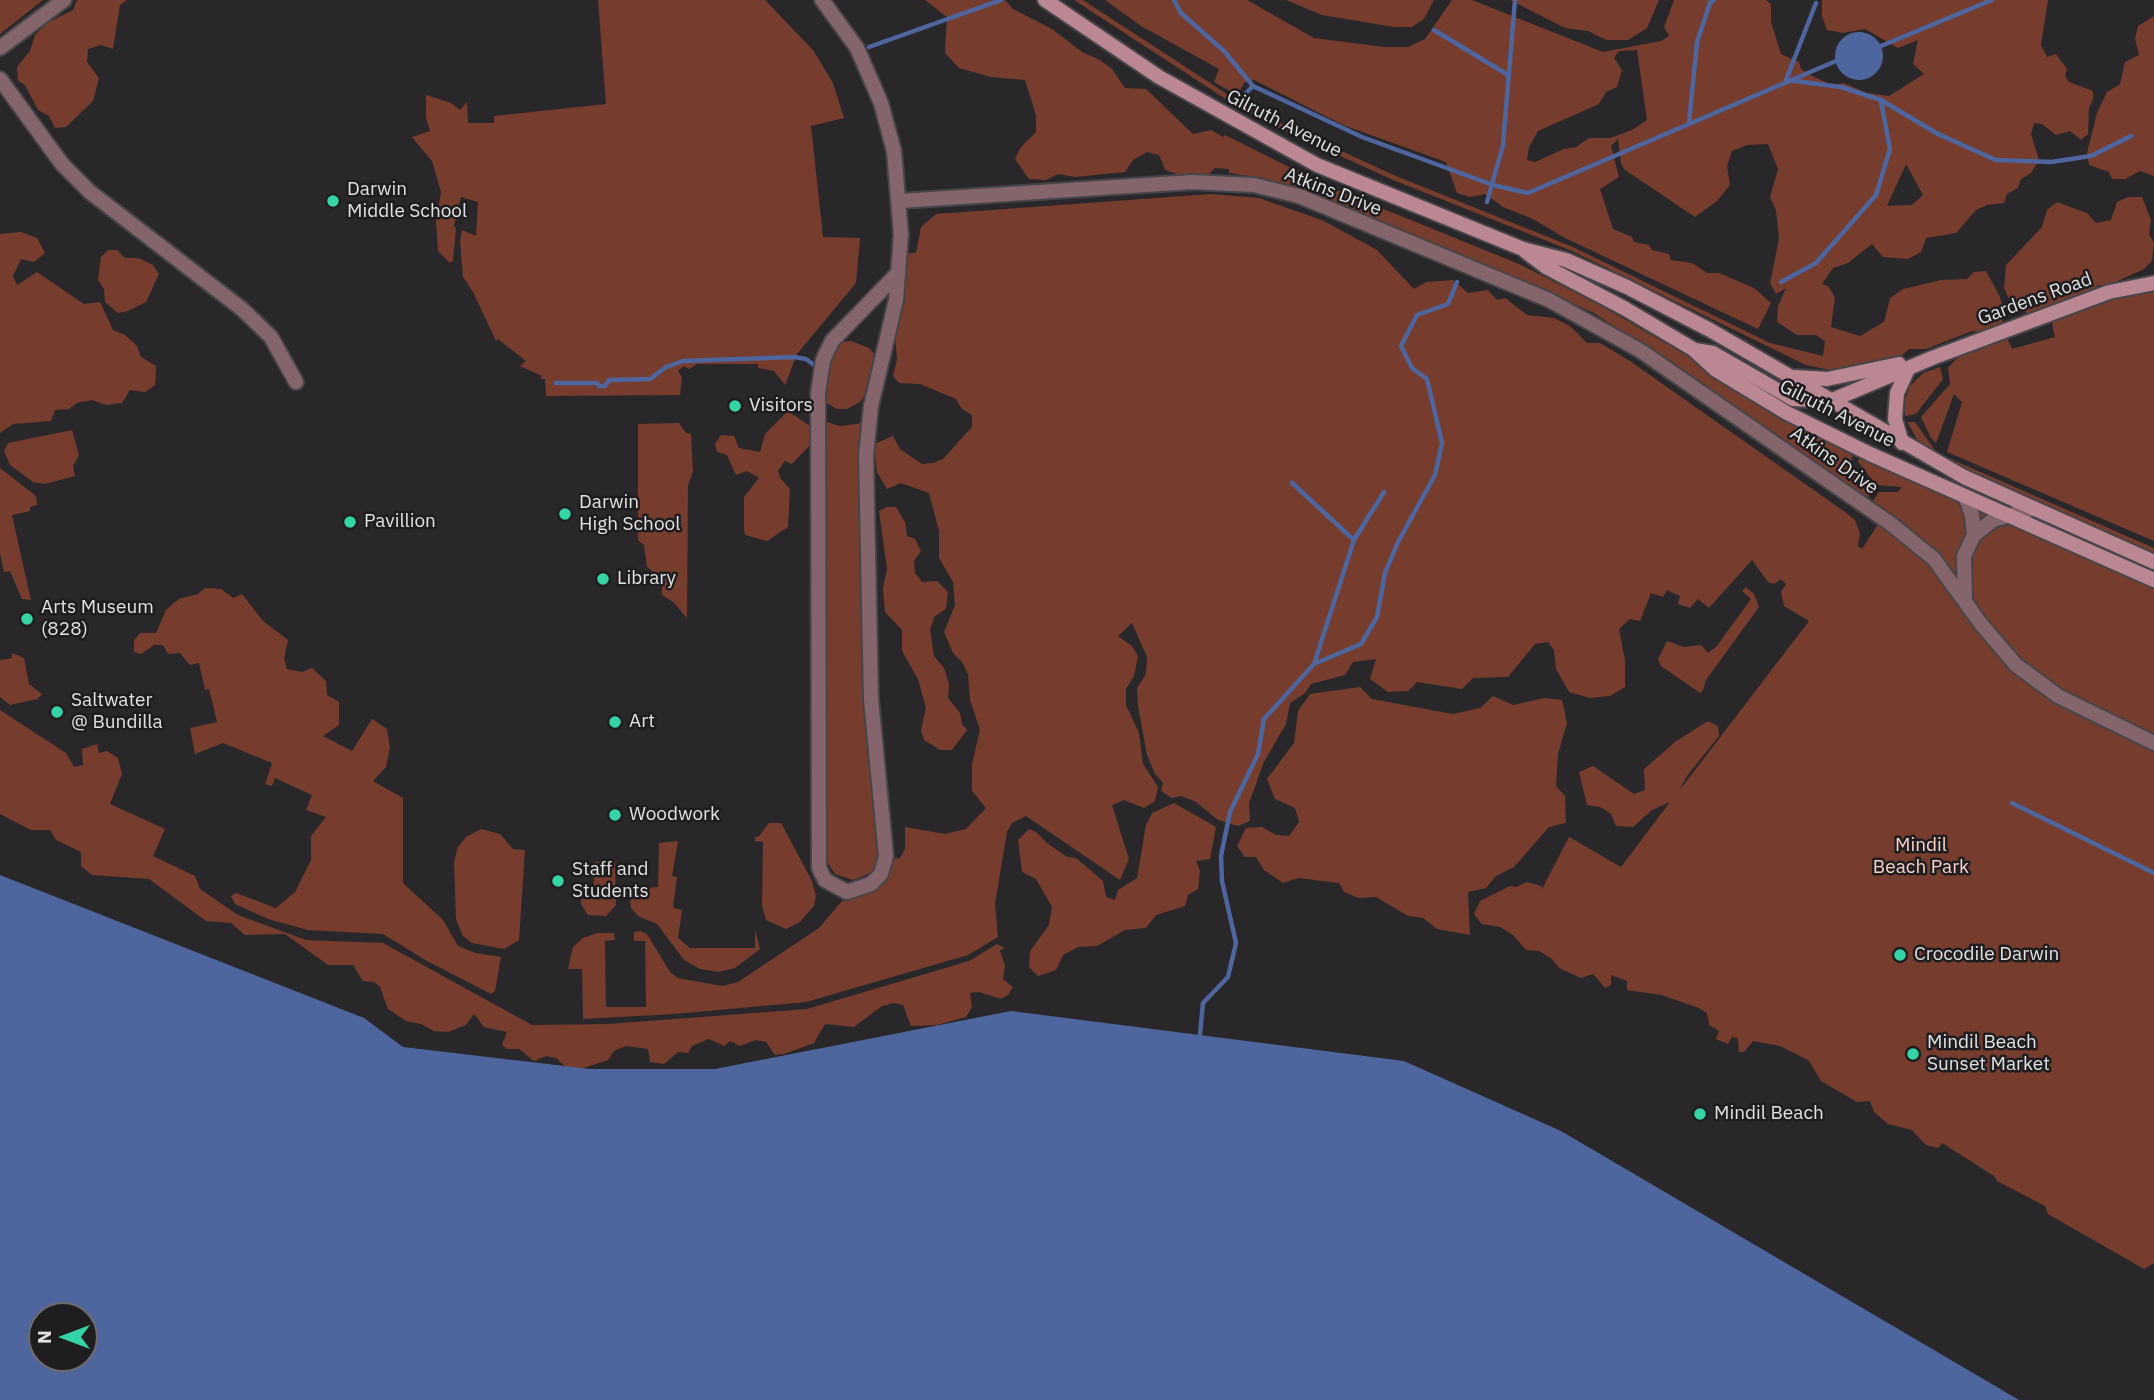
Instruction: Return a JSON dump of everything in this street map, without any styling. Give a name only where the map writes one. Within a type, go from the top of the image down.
[{"type":"street","points":[[0,48],[64,0]]},
{"type":"street","points":[[822,0],[857,48],[871,75],[894,151],[901,235],[898,273],[895,300],[871,406],[866,456],[871,699],[886,856],[881,874],[871,884],[847,891],[825,880],[819,868],[818,393],[823,360],[832,341],[898,273]]},
{"type":"street","name":"Gilruth Avenue","points":[[1045,0],[1159,77],[1317,165],[1523,249],[1566,260],[1627,287],[1790,376],[1902,443],[2032,509],[2154,562]]},
{"type":"street","points":[[0,79],[62,164],[90,192],[242,309],[271,337],[296,382]]},
{"type":"street","name":"Atkins Drive","points":[[900,201],[1192,182],[1254,186],[1298,196],[1549,300],[1617,336],[1891,524],[1934,559],[2016,666],[2058,696],[2154,743]]},
{"type":"street","name":"Gilruth Avenue","points":[[1523,249],[1546,267],[1624,308],[1693,349],[1716,370],[1787,413],[2154,580]]},
{"type":"street","name":"Gardens Road","points":[[1693,349],[1713,353],[1793,399],[1830,401],[1932,358],[2109,292],[2154,283]]},
{"type":"street","name":"Gardens Road","points":[[1790,376],[1827,379],[1932,358]]},
{"type":"street","points":[[1902,443],[1895,419],[1897,393],[1908,369]]},
{"type":"street","points":[[1965,496],[1972,515],[1974,535]]},
{"type":"street","points":[[1965,601],[1964,556],[1974,535],[1993,520],[2032,509]]},
{"type":"street","points":[[1934,559],[1964,556]]},
{"type":"green space","points":[[0,0],[43,0],[0,34]]},
{"type":"green space","points":[[77,0],[127,0],[120,5],[113,49],[101,45],[88,49],[87,62],[99,78],[93,101],[66,127],[55,128],[49,116],[38,110],[25,85],[18,81],[17,67],[30,51],[35,35],[47,23],[73,10]]},
{"type":"green space","points":[[598,0],[765,0],[813,50],[833,83],[844,118],[811,126],[823,237],[860,238],[856,283],[797,354],[785,385],[774,371],[758,368],[758,364],[697,364],[689,369],[684,366],[678,371],[682,377],[680,395],[546,396],[545,379],[540,379],[542,376],[520,366],[526,361],[498,339],[496,341],[463,277],[460,241],[462,230],[476,236],[478,202],[461,197],[454,226],[453,261],[450,263],[438,251],[436,222],[441,192],[432,161],[412,137],[430,131],[426,118],[426,95],[451,103],[460,110],[467,102],[468,123],[494,123],[494,116],[606,104]]},
{"type":"green space","points":[[925,0],[1005,0],[1013,9],[1052,29],[1082,52],[1100,60],[1112,69],[1125,88],[1146,89],[1193,134],[1211,130],[1223,137],[1225,135],[1327,186],[1519,264],[1598,304],[1853,452],[1851,464],[1871,493],[1867,498],[1594,313],[1346,206],[1263,178],[1229,173],[1229,169],[1215,168],[1206,177],[1180,175],[1165,170],[1159,155],[1147,152],[1133,160],[1125,172],[1075,177],[1058,174],[1046,180],[1029,179],[1015,159],[1021,147],[1036,132],[1036,115],[1025,80],[991,77],[959,68],[945,53],[947,17]]},
{"type":"green space","points":[[1074,0],[1083,0],[1267,117],[1396,176],[1573,247],[1770,343],[1823,356],[1825,341],[1816,335],[1797,335],[1777,322],[1778,306],[1786,288],[1776,294],[1770,283],[1779,239],[1776,210],[1770,197],[1778,169],[1768,144],[1747,145],[1732,151],[1727,166],[1730,185],[1717,201],[1695,217],[1625,170],[1621,164],[1618,139],[1611,146],[1619,177],[1600,189],[1613,229],[1632,237],[1634,242],[1669,254],[1671,260],[1692,263],[1707,273],[1719,273],[1754,288],[1771,303],[1758,329],[1565,238],[1533,219],[1503,207],[1485,194],[1470,197],[1457,193],[1446,162],[1343,125],[1254,80],[1245,82],[1237,95],[1214,82],[1219,69],[1141,26],[1105,0],[1247,0],[1314,38],[1384,47],[1408,47],[1425,39],[1452,0],[1472,0],[1603,52],[1661,41],[1669,36],[1664,27],[1674,0],[1766,0],[1771,4],[1771,22],[1781,54],[1799,62],[1801,69],[1812,76],[1832,85],[1844,83],[1866,93],[1889,96],[1924,74],[1913,64],[1918,40],[1898,48],[1865,29],[1843,33],[1827,30],[1822,16],[1822,0],[2048,0],[2041,45],[2047,57],[2056,54],[2067,69],[2065,76],[2069,82],[2093,91],[2088,134],[2081,140],[2070,131],[2056,135],[2042,124],[2034,123],[2031,134],[2039,160],[2031,173],[2021,179],[2018,188],[2007,194],[2004,203],[1987,205],[1976,210],[1956,233],[1926,238],[1921,252],[1908,259],[1883,257],[1872,244],[1848,263],[1833,268],[1822,284],[1828,286],[1835,297],[1831,327],[1860,336],[1884,322],[1890,298],[1903,289],[1941,280],[1967,279],[1974,272],[1986,271],[2000,297],[2004,314],[2001,325],[1985,333],[1972,331],[1926,349],[1909,349],[1894,362],[1835,371],[1806,365],[1572,251],[1393,180],[1264,121]],"holes":[[[1637,50],[1647,120],[1632,130],[1610,138],[1589,138],[1576,147],[1564,149],[1535,162],[1527,160],[1529,147],[1538,131],[1599,104],[1606,92],[1617,87],[1622,70],[1614,58],[1619,51]],[[1906,164],[1923,195],[1912,205],[1887,206]]]},
{"type":"green space","points":[[1286,0],[1434,0],[1424,19],[1412,27],[1394,27],[1322,15]]},
{"type":"green space","points":[[1510,0],[1659,0],[1647,28],[1628,40],[1606,40],[1588,31],[1565,28]]},
{"type":"green space","points":[[2154,16],[2154,176],[2140,171],[2125,179],[2112,179],[2109,172],[2089,165],[2087,153],[2097,113],[2107,92],[2120,84],[2125,62],[2139,55],[2135,39],[2138,26]]},
{"type":"green space","name":"Mindil Beach Park","points":[[1211,194],[1259,198],[1324,221],[1377,250],[1414,289],[1426,282],[1453,280],[1468,293],[1488,290],[1497,300],[1505,298],[1527,315],[1554,318],[1570,326],[1587,343],[1600,343],[1630,361],[1845,512],[1855,520],[1860,533],[1858,546],[1862,549],[1886,512],[1872,502],[1879,492],[1898,492],[1902,487],[1876,485],[1858,462],[1860,456],[2154,587],[2154,1263],[2144,1269],[2048,1214],[2045,1206],[1997,1181],[1994,1176],[1942,1143],[1938,1148],[1926,1145],[1912,1130],[1888,1124],[1874,1112],[1870,1101],[1857,1102],[1821,1081],[1809,1061],[1802,1057],[1780,1046],[1753,1041],[1744,1052],[1739,1052],[1738,1038],[1732,1037],[1728,1044],[1716,1039],[1719,1031],[1709,1025],[1707,1013],[1699,1008],[1661,995],[1627,990],[1627,981],[1611,975],[1611,985],[1605,988],[1593,974],[1581,978],[1559,968],[1552,959],[1539,951],[1526,950],[1513,935],[1500,927],[1482,924],[1474,914],[1480,901],[1510,886],[1516,887],[1527,882],[1541,886],[1542,889],[1569,837],[1621,867],[1670,802],[1652,810],[1633,827],[1616,826],[1611,814],[1600,807],[1587,805],[1579,772],[1593,766],[1634,794],[1645,790],[1644,769],[1675,742],[1708,721],[1718,726],[1719,736],[1687,776],[1679,791],[1809,621],[1784,606],[1781,592],[1786,584],[1781,579],[1774,584],[1768,582],[1752,560],[1709,608],[1698,599],[1690,608],[1678,604],[1680,596],[1667,590],[1663,597],[1651,593],[1640,621],[1630,619],[1619,629],[1625,660],[1625,687],[1610,696],[1590,698],[1569,692],[1556,669],[1554,650],[1548,642],[1535,644],[1508,677],[1473,678],[1462,689],[1417,682],[1408,691],[1388,692],[1370,679],[1376,659],[1353,662],[1345,675],[1311,684],[1305,693],[1290,703],[1286,724],[1264,762],[1249,803],[1250,821],[1238,826],[1218,820],[1196,802],[1181,796],[1172,798],[1161,791],[1163,783],[1155,774],[1147,755],[1138,706],[1137,688],[1146,674],[1147,657],[1132,623],[1118,636],[1132,646],[1138,656],[1134,676],[1126,689],[1126,705],[1139,733],[1143,764],[1158,787],[1155,801],[1144,808],[1124,800],[1112,805],[1129,859],[1120,880],[1026,816],[1012,823],[1007,832],[995,904],[998,937],[968,955],[806,1002],[583,1019],[582,969],[568,969],[573,947],[583,938],[597,933],[614,933],[615,940],[605,941],[606,1007],[646,1007],[645,941],[634,941],[634,932],[647,934],[670,972],[678,978],[722,986],[738,982],[819,928],[842,901],[874,887],[890,859],[900,858],[905,849],[905,827],[945,834],[966,829],[986,808],[972,791],[972,764],[980,730],[970,700],[968,674],[953,653],[944,632],[955,605],[953,582],[939,558],[939,531],[929,493],[901,483],[887,489],[877,472],[874,444],[893,436],[900,449],[922,464],[933,463],[943,459],[972,427],[972,415],[961,408],[956,399],[920,384],[899,383],[893,376],[897,360],[895,335],[907,253],[916,253],[921,227],[936,214]]},
{"type":"green space","points":[[2128,197],[2142,197],[2151,220],[2149,234],[2154,243],[2152,261],[2144,269],[2109,285],[2099,285],[2068,302],[2056,302],[2047,311],[2030,314],[2012,306],[2004,288],[2006,265],[2042,227],[2047,210],[2057,202],[2087,213],[2096,223],[2111,220],[2117,202]]},
{"type":"green space","points":[[21,232],[37,238],[45,253],[34,262],[21,259],[13,276],[17,285],[37,272],[84,304],[100,302],[113,330],[125,335],[137,346],[141,357],[156,366],[155,385],[145,392],[130,390],[122,403],[106,405],[92,400],[77,403],[69,409],[55,410],[51,421],[13,424],[0,433],[0,234]]},
{"type":"green space","points":[[108,250],[117,250],[125,258],[138,258],[153,265],[159,274],[146,302],[118,313],[105,302],[104,289],[98,280],[101,257]]},
{"type":"green space","points":[[2137,289],[2154,290],[2154,541],[1947,452],[1962,402],[1954,394],[1936,443],[1931,438],[1921,417],[1950,384],[1948,368],[1960,355],[2006,336],[2012,349],[2055,337],[2052,324],[2059,313],[2087,304],[2096,306],[2106,297]]},
{"type":"green space","points":[[851,341],[869,348],[874,354],[866,393],[860,402],[847,409],[837,409],[827,403],[827,369],[835,350],[842,342]]},
{"type":"green space","points":[[1940,367],[1943,379],[1916,414],[1905,416],[1905,400],[1910,386],[1923,373]]},
{"type":"green space","points":[[788,411],[810,426],[813,442],[792,464],[785,461],[778,471],[790,489],[788,527],[767,541],[745,535],[744,530],[744,497],[759,478],[747,471],[736,475],[727,455],[717,452],[715,444],[721,435],[734,436],[739,448],[760,452],[765,434]]},
{"type":"green space","points":[[827,422],[840,426],[863,423],[864,667],[881,854],[873,872],[853,880],[835,874],[826,860]]},
{"type":"green space","points":[[1907,422],[1915,422],[1937,453],[2154,548],[2154,553],[1935,455],[1918,441]]},
{"type":"green space","points":[[679,423],[686,433],[691,434],[693,472],[688,485],[687,618],[673,602],[662,595],[662,579],[647,567],[644,545],[638,540],[638,424]]},
{"type":"green space","points":[[72,430],[79,455],[73,466],[75,476],[45,484],[33,482],[10,465],[4,451],[8,443]]},
{"type":"green space","points":[[0,468],[36,496],[37,505],[30,507],[30,511],[12,515],[31,600],[22,599],[10,571],[4,572],[0,553]]},
{"type":"green space","points":[[896,507],[905,522],[907,536],[915,539],[921,551],[914,561],[915,573],[922,582],[937,581],[948,592],[946,609],[935,616],[930,629],[934,656],[944,668],[949,684],[948,698],[960,713],[962,724],[967,730],[952,750],[940,750],[924,740],[921,730],[926,708],[918,679],[902,651],[902,630],[885,612],[883,588],[887,569],[879,511]]},
{"type":"green space","points":[[1746,587],[1754,594],[1759,607],[1706,680],[1700,693],[1661,666],[1658,659],[1667,641],[1684,647],[1701,645],[1708,653],[1716,647],[1751,599],[1742,591]]},
{"type":"green space","points":[[205,588],[221,589],[233,598],[242,594],[263,621],[288,640],[284,659],[287,669],[302,672],[312,668],[326,681],[327,695],[339,702],[339,725],[323,736],[352,751],[372,719],[387,729],[390,747],[386,767],[373,781],[403,798],[403,883],[443,920],[458,946],[476,953],[501,957],[495,991],[491,994],[427,961],[383,934],[308,930],[268,919],[235,904],[231,896],[236,893],[276,908],[295,892],[311,860],[311,836],[326,817],[306,810],[312,795],[275,778],[272,786],[265,784],[272,763],[223,743],[195,754],[190,728],[217,722],[209,689],[205,690],[199,663],[190,665],[180,653],[168,654],[163,645],[154,645],[141,654],[134,652],[134,640],[140,633],[156,633],[166,610],[179,599],[198,594]]},
{"type":"green space","points":[[12,653],[24,658],[29,684],[42,694],[37,699],[10,705],[0,697],[0,660],[12,658]]},
{"type":"green space","points":[[1360,687],[1372,699],[1453,714],[1480,708],[1493,696],[1513,705],[1544,698],[1562,700],[1567,723],[1558,754],[1556,786],[1565,796],[1566,823],[1549,827],[1514,867],[1496,876],[1486,888],[1468,892],[1470,935],[1437,929],[1423,918],[1408,916],[1376,897],[1359,898],[1344,892],[1339,883],[1298,878],[1283,883],[1264,870],[1256,857],[1245,857],[1237,846],[1246,828],[1262,827],[1276,835],[1289,836],[1299,822],[1295,808],[1275,799],[1267,779],[1294,743],[1298,711],[1310,694]]},
{"type":"green space","points":[[0,710],[66,753],[74,767],[83,765],[82,749],[97,744],[99,753],[107,751],[118,758],[122,774],[110,804],[165,829],[153,856],[195,876],[200,889],[238,915],[306,940],[383,943],[532,1025],[609,1024],[807,1009],[969,961],[997,944],[1005,948],[1000,950],[1005,966],[1003,979],[1013,987],[1008,995],[1001,999],[979,992],[970,993],[972,1007],[966,1017],[937,1025],[911,1026],[903,1005],[894,1003],[882,1006],[854,1027],[825,1024],[814,1043],[784,1054],[775,1055],[766,1042],[756,1040],[740,1046],[730,1041],[724,1046],[709,1039],[692,1046],[688,1053],[678,1052],[664,1064],[650,1062],[648,1049],[626,1046],[614,1051],[608,1060],[571,1072],[556,1058],[546,1056],[534,1061],[519,1049],[507,1049],[502,1045],[507,1032],[484,1027],[474,1014],[466,1025],[448,1032],[434,1031],[421,1024],[406,1021],[388,1009],[380,987],[374,982],[363,981],[353,965],[328,965],[285,934],[245,935],[231,923],[206,921],[149,879],[92,875],[81,866],[81,852],[56,840],[50,830],[31,830],[0,814]]},
{"type":"green space","points":[[1174,803],[1216,827],[1210,859],[1196,861],[1200,871],[1198,889],[1188,895],[1185,906],[1156,915],[1146,928],[1125,930],[1097,946],[1078,947],[1063,955],[1056,970],[1038,976],[1029,967],[1030,951],[1049,925],[1052,907],[1036,879],[1022,872],[1018,840],[1029,829],[1036,832],[1067,857],[1076,858],[1103,881],[1106,897],[1115,900],[1118,890],[1137,878],[1146,825],[1152,813]]},
{"type":"green space","points":[[769,823],[781,823],[812,881],[816,896],[814,906],[800,922],[786,929],[766,920],[762,906],[763,842],[755,841],[755,837],[759,836]]},
{"type":"green space","points":[[481,829],[500,834],[513,849],[525,850],[519,940],[504,949],[472,943],[463,936],[456,919],[454,862],[458,847],[466,837]]},
{"type":"green space","points":[[678,841],[672,876],[677,877],[673,908],[682,910],[678,938],[690,948],[755,948],[755,929],[760,949],[735,968],[719,972],[700,969],[684,960],[657,924],[638,916],[631,908],[630,899],[636,892],[644,888],[658,887],[659,843]]},
{"type":"green space","points":[[594,862],[615,862],[616,905],[606,916],[588,915],[581,904],[581,899],[594,899]]},
{"type":"water","points":[[1859,32],[1876,39],[1883,56],[1876,73],[1859,80],[1842,73],[1835,56],[1842,39]]},
{"type":"water","points":[[0,875],[364,1018],[403,1047],[590,1069],[715,1069],[1011,1011],[1404,1061],[1561,1131],[2019,1400],[0,1400]]},
{"type":"waterway","points":[[869,47],[1001,0]]},
{"type":"waterway","points":[[1174,0],[1181,13],[1224,51],[1253,86]]},
{"type":"waterway","points":[[1487,202],[1503,145],[1515,0]]},
{"type":"waterway","points":[[1689,123],[1697,42],[1710,3],[1714,0]]},
{"type":"waterway","points":[[1881,46],[1992,0]]},
{"type":"waterway","points":[[1816,3],[1786,80],[1841,87],[1881,100],[1938,134],[1996,160],[2051,162],[2091,156],[2131,136]]},
{"type":"waterway","points":[[1434,30],[1508,75]]},
{"type":"waterway","points":[[1246,93],[1253,86],[1362,137],[1493,185],[1528,193],[1836,61]]},
{"type":"waterway","points":[[1781,282],[1816,263],[1876,195],[1890,149],[1881,101]]},
{"type":"waterway","points":[[1200,1034],[1203,1003],[1228,977],[1236,943],[1222,881],[1221,856],[1230,812],[1258,754],[1264,719],[1314,664],[1361,644],[1377,617],[1385,573],[1398,542],[1435,475],[1442,443],[1427,379],[1412,368],[1401,346],[1417,315],[1448,304],[1457,282]]},
{"type":"waterway","points":[[556,383],[597,383],[599,386],[605,386],[609,380],[650,379],[666,367],[683,361],[794,357],[806,359],[814,365]]},
{"type":"waterway","points":[[1292,483],[1354,540]]},
{"type":"waterway","points":[[1314,664],[1354,540],[1384,492]]},
{"type":"waterway","points":[[2012,803],[2154,873]]},
{"type":"place","name":"Darwin Middle School","points":[[333,201]]},
{"type":"place","name":"Visitors","points":[[735,406]]},
{"type":"place","name":"Darwin High School","points":[[565,514]]},
{"type":"place","name":"Pavillion","points":[[350,522]]},
{"type":"place","name":"Library","points":[[603,579]]},
{"type":"place","name":"Arts Museum (828)","points":[[27,619]]},
{"type":"place","name":"Saltwater @ Bundilla","points":[[57,712]]},
{"type":"place","name":"Art","points":[[615,722]]},
{"type":"place","name":"Woodwork","points":[[615,815]]},
{"type":"place","name":"Staff and Students","points":[[558,881]]},
{"type":"place","name":"Crocodile Darwin","points":[[1900,955]]},
{"type":"place","name":"Mindil Beach Sunset Market","points":[[1913,1054]]},
{"type":"place","name":"Mindil Beach","points":[[1700,1114]]}]
